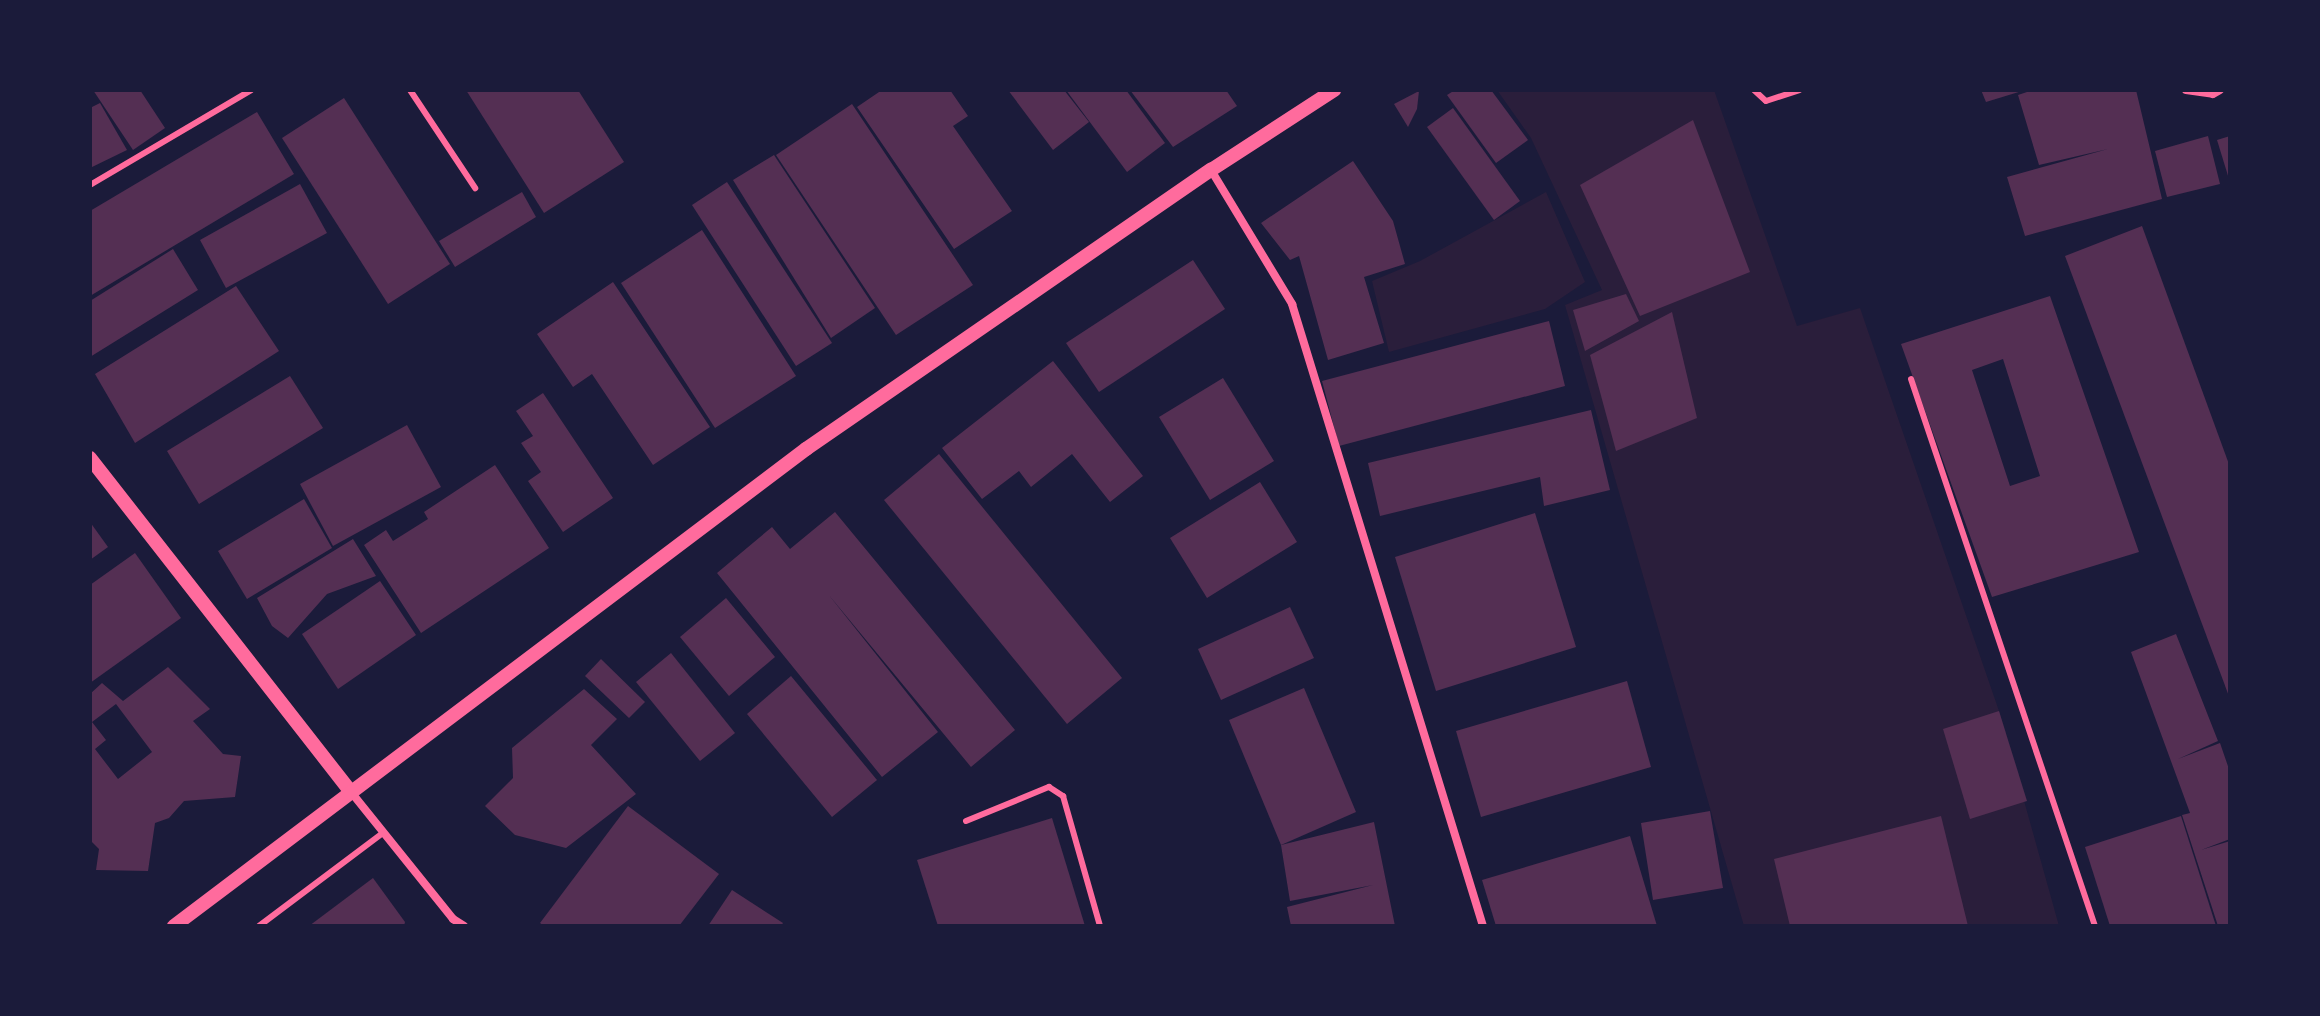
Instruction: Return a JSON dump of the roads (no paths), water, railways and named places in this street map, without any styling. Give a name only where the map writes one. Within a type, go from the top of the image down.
[{"type":"street","points":[[174,926],[806,449],[1211,170],[1334,90]]},
{"type":"street","points":[[2186,90],[2213,94],[2220,90]]},
{"type":"street","points":[[1211,170],[1292,304],[1483,926]]},
{"type":"street","points":[[90,458],[452,922],[464,926]]},
{"type":"lane","points":[[90,185],[251,90]]},
{"type":"lane","points":[[410,90],[475,188]]},
{"type":"lane","points":[[1754,90],[1766,101],[1799,90]]},
{"type":"lane","points":[[1911,379],[2095,926]]},
{"type":"lane","points":[[966,821],[1049,787],[1063,796],[1100,926]]},
{"type":"lane","points":[[259,926],[383,833]]}]
